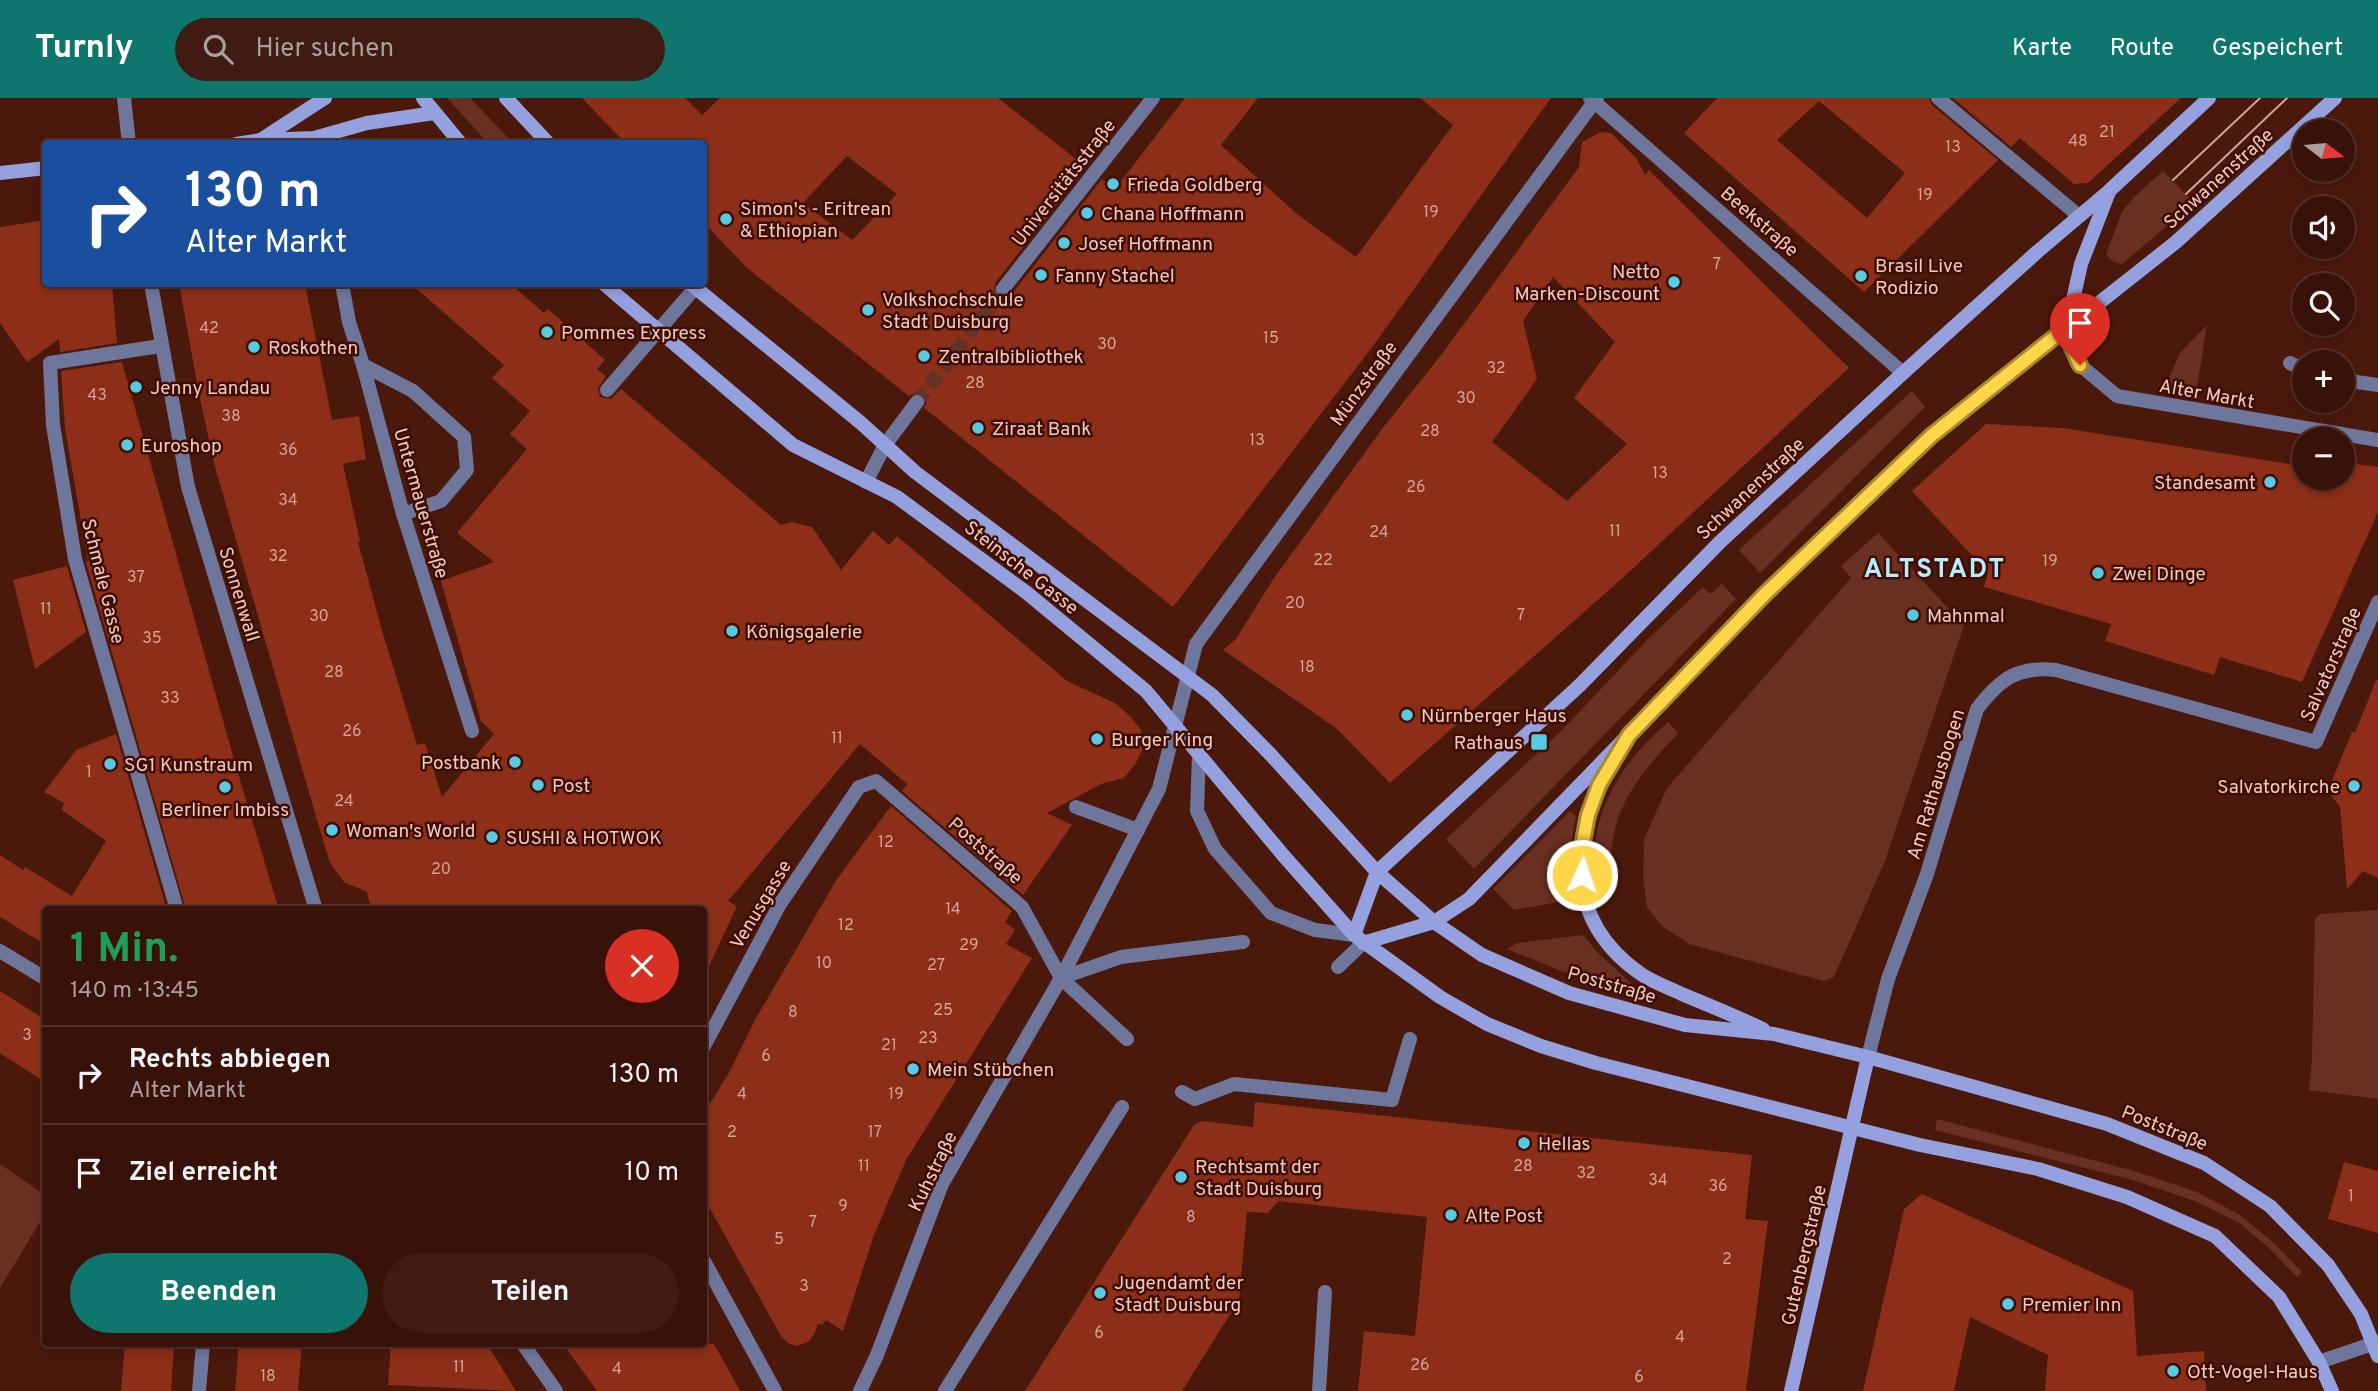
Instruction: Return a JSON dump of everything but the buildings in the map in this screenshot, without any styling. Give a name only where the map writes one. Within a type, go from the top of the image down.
[{"type":"main road","points":[[261,140],[325,98]]},
{"type":"main road","points":[[423,98],[457,140]]},
{"type":"main road","points":[[506,98],[545,140]]},
{"type":"main road","name":"Schwanenstraße","points":[[2209,98],[2109,191],[1903,373],[1720,542],[1580,685],[1377,872],[1359,939],[1434,922],[1479,891],[1765,594],[1931,436],[2192,229],[2335,98]]},
{"type":"main road","points":[[318,140],[367,124],[434,114]]},
{"type":"main road","points":[[0,173],[42,168]]},
{"type":"main road","points":[[2067,327],[2081,264],[2109,191]]},
{"type":"main road","name":"Steinsche Gasse","points":[[607,287],[793,445],[897,497],[1027,593],[1146,691],[1283,855],[1359,939]]},
{"type":"main road","name":"Steinsche Gasse","points":[[694,287],[885,444],[915,472],[1212,695],[1271,755],[1377,872]]},
{"type":"main road","name":"Schwanenstraße","points":[[1629,735],[1599,785],[1588,815],[1582,847],[1582,875],[1583,895],[1591,920],[1621,958],[1643,975],[1774,1034]]},
{"type":"main road","name":"Poststraße","points":[[1377,872],[1434,922],[1482,956],[1569,993],[1685,1025],[1774,1034],[1868,1057],[2106,1124],[2204,1163],[2270,1206],[2328,1265],[2361,1314],[2377,1347]]},
{"type":"main road","points":[[1359,939],[1440,997],[1487,1024],[1541,1046],[1596,1063],[1920,1145],[2038,1169],[2127,1197],[2215,1237],[2279,1297],[2319,1362],[2332,1391]]},
{"type":"main road","points":[[1852,1128],[1868,1057]]},
{"type":"main road","name":"Gutenbergstraße","points":[[1791,1391],[1852,1128]]},
{"type":"street","points":[[124,98],[129,140]]},
{"type":"street","name":"Universitätsstraße","points":[[1003,289],[1153,98]]},
{"type":"street","points":[[1938,98],[2079,216]]},
{"type":"street","name":"Beekstraße","points":[[1593,99],[1903,373]]},
{"type":"street","name":"Münzstraße","points":[[1182,701],[1196,644],[1593,99]]},
{"type":"street","name":"Sonnenwall","points":[[150,287],[188,487],[315,906]]},
{"type":"street","name":"Untermauerstraße","points":[[343,287],[349,322],[403,514],[472,731]]},
{"type":"street","points":[[607,390],[692,287]]},
{"type":"street","name":"Alter Markt","points":[[2067,327],[2080,365],[2117,396],[2378,440]]},
{"type":"street","name":"Schmale Gasse","points":[[160,346],[50,363],[53,425],[75,559],[176,906]]},
{"type":"street","points":[[363,365],[413,391],[464,437],[467,470],[442,501],[403,514]]},
{"type":"street","points":[[2355,382],[2378,385]]},
{"type":"street","points":[[866,482],[885,444],[917,402]]},
{"type":"street","name":"Salvatorstraße","points":[[2316,742],[2378,602]]},
{"type":"street","name":"Am Rathausbogen","points":[[1868,1057],[1888,979],[1927,874],[1977,709],[1991,690],[2011,675],[2035,668],[2056,670],[2316,742]]},
{"type":"street","name":"Kuhstraße","points":[[860,1391],[877,1354],[942,1184],[1061,978],[1159,789],[1182,701]]},
{"type":"street","points":[[1199,755],[1198,811],[1215,849],[1271,913],[1315,930],[1359,939],[1338,967]]},
{"type":"street","name":"Poststraße","points":[[859,787],[876,781],[1022,907],[1061,978]]},
{"type":"street","name":"Venusgasse","points":[[707,1040],[780,904],[859,787]]},
{"type":"street","points":[[1076,807],[1138,830]]},
{"type":"street","points":[[1128,1040],[1061,978],[1121,957],[1243,942]]},
{"type":"street","points":[[0,951],[42,977]]},
{"type":"street","points":[[1182,1093],[1195,1100],[1234,1084],[1392,1100],[1410,1040]]},
{"type":"street","points":[[945,1391],[1122,1107]]},
{"type":"street","points":[[707,1266],[775,1391]]},
{"type":"street","points":[[1319,1391],[1325,1292]]},
{"type":"street","points":[[200,1391],[202,1347]]},
{"type":"street","points":[[525,1347],[556,1391]]},
{"type":"street","points":[[2319,1362],[2377,1347]]},
{"type":"shaded area","points":[[447,98],[470,98],[510,140],[485,140]]},
{"type":"shaded area","points":[[2163,171],[2194,203],[2122,264],[2112,261],[2106,254],[2122,212],[2135,196]]},
{"type":"shaded area","points":[[2207,325],[2195,398],[2164,389],[2180,353]]},
{"type":"shaded area","points":[[1912,391],[1925,407],[1760,573],[1739,550]]},
{"type":"shaded area","points":[[1878,533],[1964,625],[1885,861],[1834,977],[1824,981],[1689,944],[1662,926],[1647,907],[1643,878],[1644,839],[1667,788],[1851,578],[1841,566]]},
{"type":"shaded area","points":[[1722,584],[1736,599],[1474,869],[1446,839],[1565,727],[1649,638],[1703,587],[1710,594]]},
{"type":"shaded area","points":[[1668,722],[1678,733],[1648,768],[1626,801],[1613,838],[1611,885],[1608,889],[1595,892],[1595,842],[1608,798],[1633,758]]},
{"type":"shaded area","points":[[1570,811],[1576,816],[1566,873],[1570,900],[1514,910],[1493,889]]},
{"type":"shaded area","points":[[2378,910],[2378,1099],[2309,1090],[2315,919],[2320,914]]},
{"type":"shaded area","points":[[1583,935],[1599,954],[1631,983],[1627,991],[1594,984],[1507,949],[1517,943]]},
{"type":"shaded area","points":[[1937,1119],[2134,1171],[2197,1192],[2240,1215],[2274,1243],[2302,1272],[2297,1277],[2269,1248],[2238,1222],[2195,1201],[2133,1180],[1935,1130]]},
{"type":"shaded area","points":[[0,1164],[42,1193],[42,1219],[0,1288]]},
{"type":"tunnel","points":[[917,402],[1003,289]]},
{"type":"tram line","points":[[2173,180],[2260,98]]},
{"type":"tram line","points":[[2186,194],[2287,98]]},
{"type":"place","name":"Frieda Goldberg","points":[[1113,184]]},
{"type":"place","name":"Chana Hoffmann","points":[[1087,213]]},
{"type":"place","name":"Simon's - Eritrean & Ethiopian","points":[[726,219]]},
{"type":"place","name":"Josef Hoffmann","points":[[1064,243]]},
{"type":"place","name":"Fanny Stachel","points":[[1041,275]]},
{"type":"place","name":"Brasil Live Rodizio","points":[[1861,276]]},
{"type":"place","name":"Netto Marken-Discount","points":[[1674,282]]},
{"type":"place","name":"Volkshochschule Stadt Duisburg","points":[[868,310]]},
{"type":"place","name":"Pommes Express","points":[[547,332]]},
{"type":"place","name":"Roskothen","points":[[254,347]]},
{"type":"place","name":"Zentralbibliothek","points":[[924,356]]},
{"type":"place","name":"Jenny Landau","points":[[136,387]]},
{"type":"place","name":"Ziraat Bank","points":[[978,428]]},
{"type":"place","name":"Euroshop","points":[[127,445]]},
{"type":"place","name":"Standesamt","points":[[2270,482]]},
{"type":"place","name":"Zwei Dinge","points":[[2098,573]]},
{"type":"place","name":"Mahnmal","points":[[1913,615]]},
{"type":"place","name":"Königsgalerie","points":[[732,631]]},
{"type":"place","name":"Nürnberger Haus","points":[[1407,715]]},
{"type":"place","name":"Burger King","points":[[1097,739]]},
{"type":"place","name":"Rathaus","points":[[1539,742]]},
{"type":"place","name":"Postbank","points":[[515,762]]},
{"type":"place","name":"SG1 Kunstraum","points":[[110,764]]},
{"type":"place","name":"Post","points":[[538,785]]},
{"type":"place","name":"Salvatorkirche","points":[[2354,786]]},
{"type":"place","name":"Berliner Imbiss","points":[[225,787]]},
{"type":"place","name":"Woman's World","points":[[332,830]]},
{"type":"place","name":"SUSHI & HOTWOK","points":[[492,837]]},
{"type":"place","name":"Mein Stübchen","points":[[913,1069]]},
{"type":"place","name":"Hellas","points":[[1524,1143]]},
{"type":"place","name":"Rechtsamt der Stadt Duisburg","points":[[1181,1177]]},
{"type":"place","name":"Alte Post","points":[[1451,1215]]},
{"type":"place","name":"Jugendamt der Stadt Duisburg","points":[[1100,1293]]},
{"type":"place","name":"Premier Inn","points":[[2008,1304]]},
{"type":"place","name":"Ott-Vogel-Haus","points":[[2173,1371]]},
{"type":"district","name":"ALTSTADT","points":[[1935,568]]},
{"type":"route","points":[[1582,875],[1582,847],[1588,815],[1599,785],[1629,735],[1765,594],[1931,436],[2067,327],[2080,365]]}]
